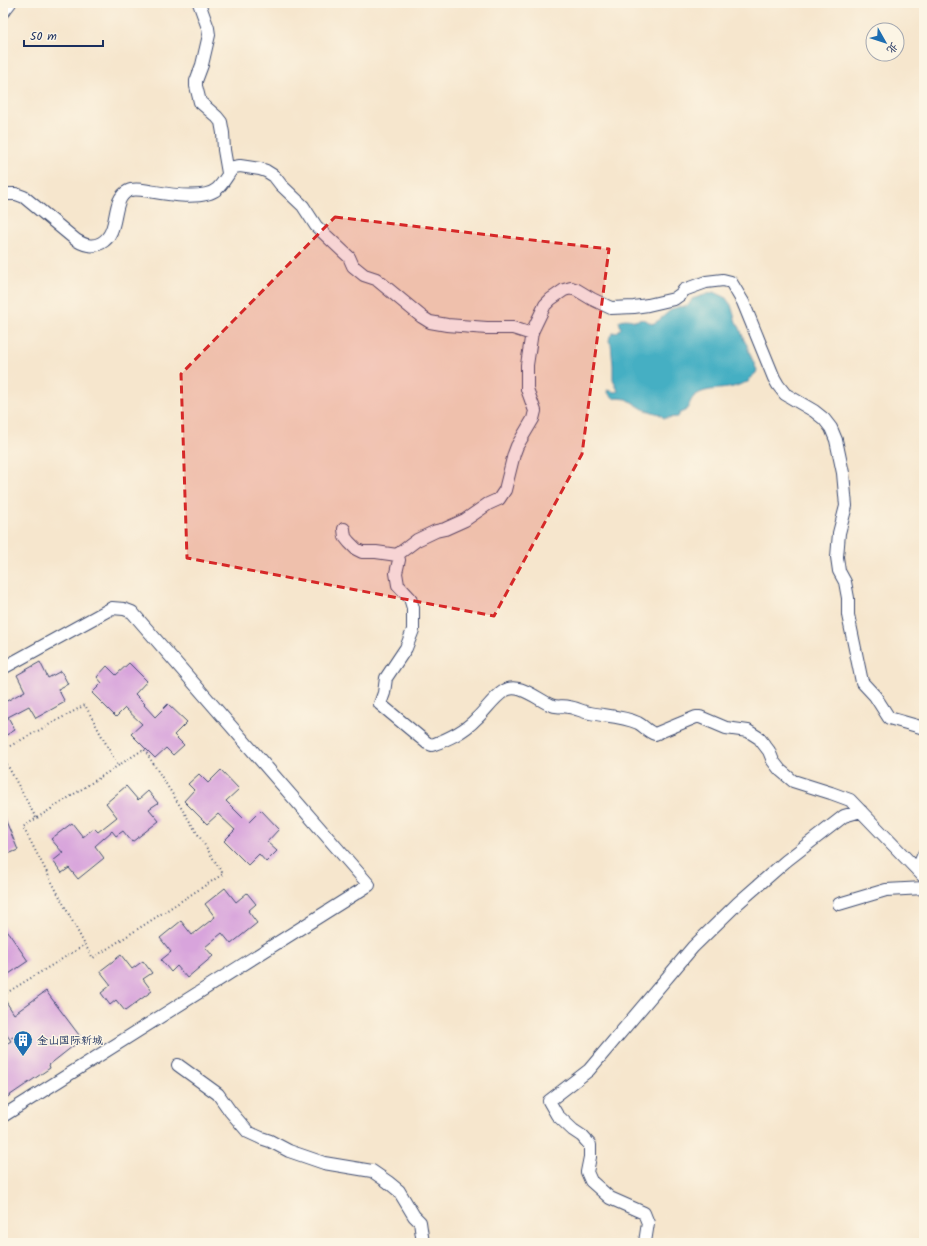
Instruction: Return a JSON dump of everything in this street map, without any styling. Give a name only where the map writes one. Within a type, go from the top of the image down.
[{"type":"street","points":[[3,12],[10,3]]},
{"type":"street","points":[[199,3],[208,28],[209,36],[196,81],[196,86],[200,102],[217,117],[220,122],[228,173]]},
{"type":"street","points":[[3,194],[16,194],[24,197],[76,240],[83,244],[92,246],[98,245],[110,236],[120,198],[124,193],[130,190],[137,189],[177,195],[194,195],[212,192],[218,188],[234,167],[240,166],[260,169],[274,176],[281,185],[303,206],[316,226],[349,258],[353,266],[364,275],[376,279],[430,322],[475,328],[513,328],[532,334]]},
{"type":"street","points":[[344,529],[345,537],[356,549],[362,552],[397,555],[417,540],[466,520],[488,504],[499,499],[505,490],[514,454],[533,419],[535,411],[527,390],[527,365],[532,334],[545,305],[564,290],[571,288],[601,304],[611,308],[620,308],[648,305],[674,299],[684,290],[706,282],[722,280],[731,282],[743,302],[778,385],[785,394],[814,411],[824,419],[831,428],[836,440],[843,473],[846,506],[839,533],[837,557],[839,571],[845,582],[848,598],[848,615],[862,682],[875,696],[889,718],[924,728]]},
{"type":"street","points":[[397,555],[399,560],[396,573],[398,585],[410,598],[413,613],[413,630],[406,648],[386,678],[384,693],[380,704],[427,743],[432,745],[458,733],[475,721],[503,691],[510,688],[516,688],[552,706],[568,706],[588,713],[637,722],[646,727],[651,733],[655,734],[696,717],[700,717],[733,730],[748,731],[759,738],[769,750],[774,761],[786,776],[793,781],[850,800],[924,877]]},
{"type":"street","points":[[3,668],[112,608],[124,609],[132,612],[369,885],[3,1116]]},
{"type":"street","points":[[644,1243],[648,1223],[644,1213],[610,1198],[592,1181],[587,1172],[590,1157],[590,1145],[582,1136],[557,1115],[548,1101],[589,1070],[693,947],[738,903],[786,861],[844,816],[861,811]]},
{"type":"street","points":[[924,854],[920,863],[924,870]]},
{"type":"street","points":[[840,904],[886,890],[924,888]]},
{"type":"street","points":[[178,1065],[218,1094],[248,1132],[270,1141],[288,1151],[324,1163],[372,1171],[388,1182],[399,1191],[414,1216],[420,1222],[423,1243]]},
{"type":"path","points":[[3,750],[85,705],[118,766]]},
{"type":"path","points":[[144,749],[223,874],[93,958],[23,827],[118,766],[144,749]]},
{"type":"path","points":[[3,757],[36,818]]},
{"type":"path","points":[[3,995],[85,945]]},
{"type":"path","points":[[3,1000],[7,993]]},
{"type":"highlighted area","points":[[335,217],[609,249],[582,454],[494,616],[187,558],[181,374]]},
{"type":"water","points":[[714,292],[725,297],[731,305],[736,322],[740,328],[757,370],[748,382],[733,387],[709,390],[696,395],[693,397],[686,410],[680,413],[678,417],[664,418],[659,414],[643,409],[627,399],[615,399],[608,393],[607,390],[615,392],[618,391],[613,379],[611,344],[609,341],[610,336],[621,328],[619,321],[625,319],[635,321],[642,320],[652,324],[673,309],[688,305],[692,299]]},
{"type":"building","points":[[40,662],[48,678],[61,671],[68,684],[58,689],[65,702],[36,718],[29,706],[8,717],[15,730],[3,737],[3,703],[25,691],[17,675]]},
{"type":"building","points":[[129,663],[147,681],[135,694],[155,717],[168,704],[187,722],[174,735],[184,745],[173,755],[166,748],[155,758],[131,734],[142,724],[125,708],[116,717],[92,693],[102,683],[97,677],[107,666],[116,675]]},
{"type":"building","points":[[221,770],[239,789],[226,801],[248,823],[261,810],[279,829],[267,842],[277,851],[266,862],[259,854],[248,865],[224,841],[235,830],[218,814],[207,824],[184,801],[194,790],[188,784],[199,774],[208,783]]},
{"type":"building","points":[[126,786],[138,800],[148,791],[158,803],[149,809],[159,821],[132,842],[123,831],[116,836],[112,831],[95,846],[104,858],[78,879],[69,868],[62,873],[53,861],[63,853],[51,839],[72,823],[83,837],[94,828],[98,832],[117,817],[106,803]]},
{"type":"building","points":[[3,814],[18,850],[3,856]]},
{"type":"building","points":[[225,888],[236,902],[247,893],[256,904],[248,911],[257,923],[231,944],[222,933],[205,947],[213,956],[187,978],[177,966],[171,972],[161,960],[171,952],[160,938],[181,921],[192,935],[215,917],[205,904]]},
{"type":"building","points":[[3,925],[28,961],[3,978]]},
{"type":"building","name":"金山国际新城","points":[[121,955],[132,969],[143,961],[152,973],[143,979],[152,991],[125,1011],[116,1000],[110,1005],[101,993],[111,985],[100,971]]},
{"type":"building","points":[[46,991],[82,1039],[49,1065],[50,1068],[3,1100],[3,1046],[11,1041],[3,1029],[3,997],[14,1014]]},
{"type":"place","name":"金山国际新城","points":[[23,1057]]}]
